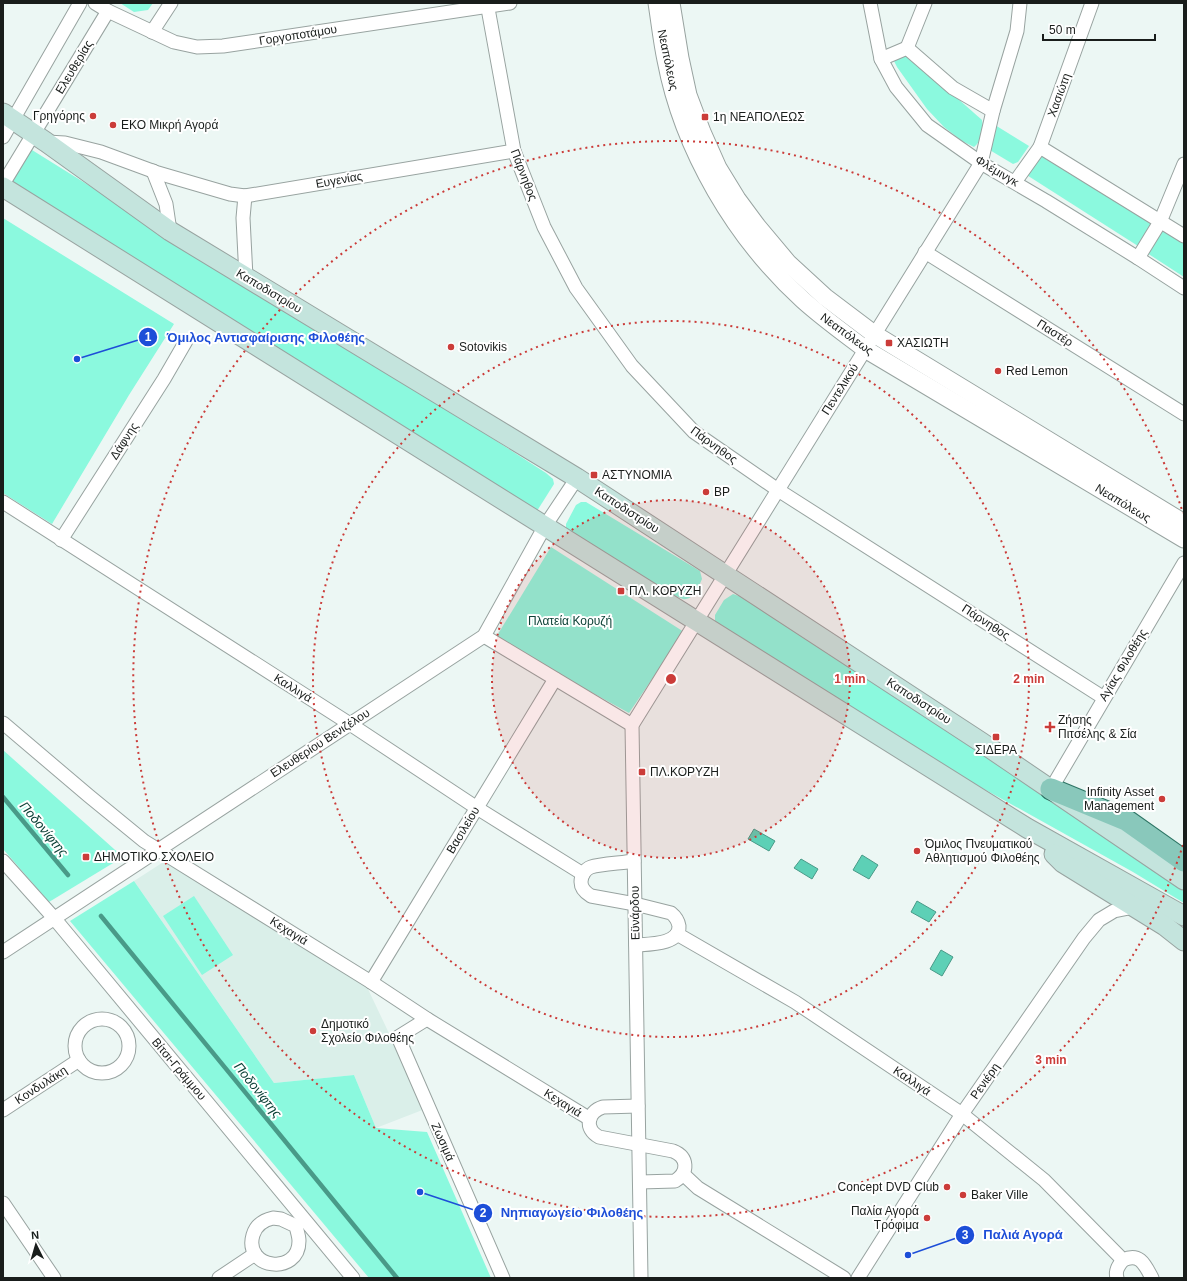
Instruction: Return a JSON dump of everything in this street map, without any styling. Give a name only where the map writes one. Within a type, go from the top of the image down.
[{"type":"main road","name":"Καποδιστρίου","points":[[8,117],[40,138],[170,231],[577,478],[1051,789],[1184,880]]},
{"type":"main road","points":[[3,187],[1027,828],[1184,916]]},
{"type":"main road","points":[[1051,789],[1126,820],[1184,861]]},
{"type":"main road","points":[[1027,828],[1062,863],[1165,926],[1184,941]]},
{"type":"street","points":[[3,137],[8,117],[80,3]]},
{"type":"street","name":"Γοργοποτάμου","points":[[95,3],[108,11],[174,42],[197,47],[223,46],[487,5],[510,3]]},
{"type":"street","points":[[152,32],[171,3]]},
{"type":"street","name":"Νεαπόλεως","points":[[657,3],[666,60],[676,99],[689,137],[706,173],[726,208],[749,241],[774,272],[828,322],[865,349],[1184,539]]},
{"type":"street","name":"Νεαπόλεως","points":[[671,3],[688,95],[718,168],[737,199],[788,263],[825,298],[874,334],[1184,523]]},
{"type":"street","name":"Φλέμινγκ","points":[[870,3],[881,59],[896,87],[927,125],[981,163],[1015,182],[1184,288]]},
{"type":"street","points":[[881,59],[907,48],[925,3]]},
{"type":"street","name":"Πεντελικού","points":[[725,574],[981,163],[993,111],[1017,31],[1020,3]]},
{"type":"street","name":"Χασιώτη","points":[[1015,182],[1040,147],[1092,3]]},
{"type":"street","name":"Πάρνηθος","points":[[487,5],[514,151],[544,227],[576,288],[632,366],[694,432],[778,490],[1104,698]]},
{"type":"street","name":"Ελευθερίας","points":[[3,184],[40,138],[108,11]]},
{"type":"street","points":[[907,48],[953,88],[993,111]]},
{"type":"street","name":"Ευγενίας","points":[[40,138],[101,152],[153,171],[230,194],[245,196],[514,151]]},
{"type":"street","points":[[1040,147],[1184,236]]},
{"type":"street","points":[[1138,258],[1160,222],[1184,164]]},
{"type":"street","points":[[153,171],[166,204],[170,231]]},
{"type":"street","points":[[245,196],[244,218],[246,277]]},
{"type":"street","name":"Παστέρ","points":[[925,252],[1184,414]]},
{"type":"street","name":"Δάφνης","points":[[61,540],[164,379],[186,341]]},
{"type":"street","name":"Ελευθερίου Βενιζέλου","points":[[3,952],[484,636],[545,526],[577,478]]},
{"type":"street","name":"Καλλιγά","points":[[3,502],[350,724],[477,808],[583,874]]},
{"type":"street","name":"Αγίας Φιλοθέης","points":[[1051,789],[1184,563]]},
{"type":"street","points":[[484,636],[632,725],[725,574]]},
{"type":"street","name":"Βασιλείου","points":[[372,982],[555,678]]},
{"type":"street","name":"Κεχαγιά","points":[[3,723],[144,841],[372,982],[427,1019],[590,1119]]},
{"type":"street","name":"Εϋνάρδου","points":[[632,725],[641,1278]]},
{"type":"street","name":"Βίτσι-Γράμμου","points":[[3,861],[54,918],[135,1016],[301,1223],[353,1278]]},
{"type":"street","points":[[634,861],[590,867],[583,874],[581,885],[583,890],[591,896],[635,904],[671,913],[678,920],[679,930],[677,934],[669,940],[636,945]]},
{"type":"street","name":"Ρενιέρη","points":[[858,1278],[962,1114],[1080,945],[1099,920],[1114,911],[1134,907]]},
{"type":"street","name":"Καλλιγά","points":[[677,934],[795,1002],[962,1114],[1044,1180],[1123,1260]]},
{"type":"street","points":[[121,1028],[135,1016]]},
{"type":"street","points":[[98,1019],[106,1019],[115,1022],[127,1035],[129,1044],[128,1053],[124,1061],[110,1072],[101,1073],[92,1071],[85,1067],[79,1060],[75,1052],[77,1034],[82,1027],[89,1022],[98,1019]]},
{"type":"street","name":"Ζωσιμά","points":[[427,1019],[398,1037],[503,1278]]},
{"type":"street","name":"Κονδυλάκη","points":[[3,1110],[79,1060]]},
{"type":"street","name":"Κεχαγιά","points":[[638,1106],[603,1107],[594,1111],[590,1119],[589,1126],[595,1135],[599,1137],[677,1153],[684,1160],[683,1174]]},
{"type":"street","points":[[640,1182],[675,1181],[683,1174],[698,1188],[844,1278]]},
{"type":"street","points":[[3,1203],[54,1278]]},
{"type":"street","points":[[273,1218],[281,1218],[301,1223],[298,1249],[294,1256],[289,1260],[282,1264],[274,1265],[260,1260],[255,1254],[252,1247],[252,1239],[254,1231],[259,1224],[265,1220],[273,1218]]},
{"type":"street","points":[[219,1278],[255,1254]]},
{"type":"street","points":[[1117,1278],[1118,1266],[1123,1260],[1130,1258],[1140,1260],[1144,1263],[1152,1278]]},
{"type":"shaded area","points":[[754,829],[775,841],[769,851],[748,839]]},
{"type":"shaded area","points":[[862,855],[878,865],[869,879],[853,870]]},
{"type":"shaded area","points":[[801,859],[818,869],[812,879],[794,868]]},
{"type":"shaded area","name":"Δημοτικό Σχολείο Φιλοθέης","points":[[165,861],[367,987],[425,1109],[376,1128],[354,1075],[274,1083],[134,881]]},
{"type":"shaded area","points":[[917,901],[936,912],[929,922],[911,912]]},
{"type":"shaded area","points":[[941,950],[953,957],[942,976],[930,969]]},
{"type":"green space","points":[[120,3],[153,3],[148,10],[134,12]]},
{"type":"green space","points":[[898,46],[982,120],[983,127],[981,135],[974,147],[962,141],[944,127],[927,109],[897,67],[890,53],[891,47]]},
{"type":"green space","points":[[995,125],[1029,146],[1018,162],[1013,164],[988,149]]},
{"type":"green space","points":[[32,150],[416,389],[546,473],[553,479],[554,484],[537,511],[12,183],[10,179],[27,154]]},
{"type":"green space","points":[[1036,153],[1152,224],[1138,246],[1022,172]]},
{"type":"green space","points":[[3,218],[174,324],[129,395],[52,524],[3,493]]},
{"type":"green space","points":[[1163,229],[1184,243],[1184,277],[1147,253]]},
{"type":"green space","points":[[581,502],[586,502],[700,571],[702,579],[693,595],[690,598],[683,599],[673,595],[566,528],[566,524],[576,505]]},
{"type":"green space","name":"Πλατεία Κορυζή","points":[[551,547],[684,632],[629,713],[495,639]]},
{"type":"green space","points":[[733,594],[742,597],[967,741],[1184,888],[1184,903],[1133,872],[932,760],[715,622],[715,615],[724,600]]},
{"type":"green space","points":[[3,750],[123,857],[49,902],[3,849]]},
{"type":"green space","points":[[134,881],[274,1083],[354,1075],[376,1128],[427,1132],[491,1278],[369,1278],[70,921]]},
{"type":"green space","points":[[194,896],[233,955],[202,975],[163,916]]},
{"type":"waterway","name":"Ποδονίφτης","points":[[3,797],[68,875]]},
{"type":"waterway","name":"Ποδονίφτης","points":[[101,916],[397,1278]]},
{"type":"place","name":"Γρηγόρης","points":[[93,116]]},
{"type":"place","name":"1η ΝΕΑΠΟΛΕΩΣ","points":[[705,117]]},
{"type":"place","name":"ΕΚΟ Μικρή Αγορά","points":[[113,125]]},
{"type":"place","name":"ΧΑΣΙΩΤΗ","points":[[889,343]]},
{"type":"place","name":"Sotovikis","points":[[451,347]]},
{"type":"place","name":"Όμιλος Αντισφαίρισης Φιλοθέης","points":[[77,359]]},
{"type":"place","name":"Red Lemon","points":[[998,371]]},
{"type":"place","name":"ΑΣΤΥΝΟΜΙΑ","points":[[594,475]]},
{"type":"place","name":"BP","points":[[706,492]]},
{"type":"place","name":"ΠΛ. ΚΟΡΥΖΗ","points":[[621,591]]},
{"type":"place","name":"Ζήσης Πιτσέλης & Σία","points":[[1050,727]]},
{"type":"place","name":"ΣΙΔΕΡΑ","points":[[996,737]]},
{"type":"place","name":"ΠΛ.ΚΟΡΥΖΗ","points":[[642,772]]},
{"type":"place","name":"Infinity Asset Management","points":[[1162,799]]},
{"type":"place","name":"Όμιλος Πνευματικού Αθλητισμού Φιλοθέης","points":[[917,851]]},
{"type":"place","name":"ΔΗΜΟΤΙΚΟ ΣΧΟΛΕΙΟ","points":[[86,857]]},
{"type":"place","name":"Δημοτικό Σχολείο Φιλοθέης","points":[[313,1031]]},
{"type":"place","name":"Concept DVD Club","points":[[947,1187]]},
{"type":"place","name":"Νηπιαγωγείο Φιλοθέης","points":[[420,1192]]},
{"type":"place","name":"Baker Ville","points":[[963,1195]]},
{"type":"place","name":"Παλία Αγορά Τρόφιμα","points":[[927,1218]]},
{"type":"place","name":"Παλιά Αγορά","points":[[908,1255]]}]
